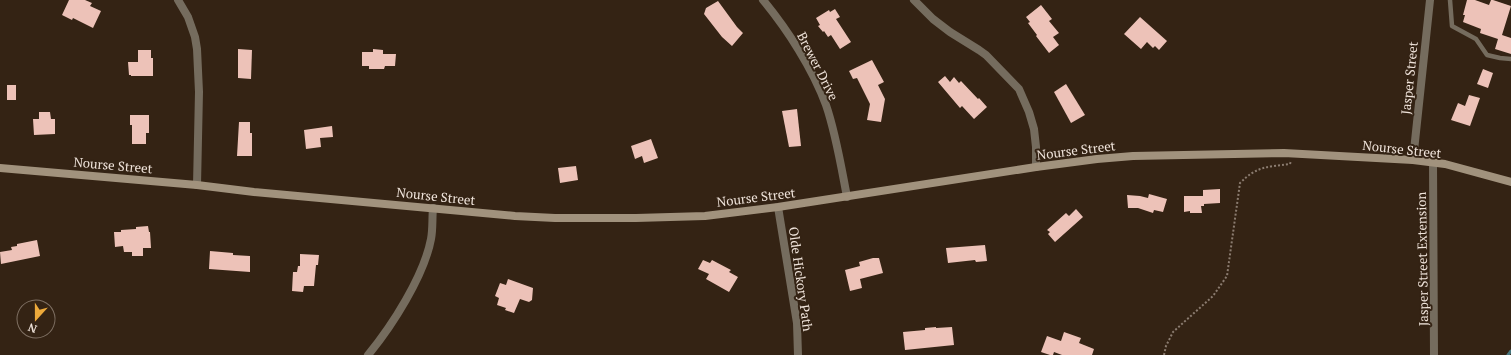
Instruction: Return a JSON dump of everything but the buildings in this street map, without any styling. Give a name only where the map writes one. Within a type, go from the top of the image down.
[{"type":"main road","name":"Nourse Street","points":[[0,168],[197,184],[254,192],[532,217],[636,218],[705,216],[778,207],[1036,167],[1133,156],[1295,154],[1413,160],[1433,162],[1511,182]]},
{"type":"street","points":[[178,0],[188,17],[195,37],[197,49],[199,104],[197,184]]},
{"type":"street","name":"Brewer Drive","points":[[763,0],[792,40],[812,75],[825,103],[835,138],[847,197]]},
{"type":"street","points":[[914,0],[933,19],[950,32],[983,52],[1013,81],[1019,89],[1029,112],[1034,129],[1036,167]]},
{"type":"street","name":"Jasper Street","points":[[1413,160],[1430,0]]},
{"type":"street","name":"Jasper Street Extension","points":[[1433,162],[1434,355]]},
{"type":"street","name":"Olde Hickory Path","points":[[778,207],[797,323],[798,355]]},
{"type":"street","points":[[368,355],[389,326],[414,283],[431,238],[433,208]]},
{"type":"lane","points":[[1450,0],[1452,26],[1476,39],[1487,55],[1511,59]]},
{"type":"path","points":[[1164,355],[1166,346],[1173,332],[1213,296],[1227,276],[1240,183],[1251,173],[1261,168],[1290,164],[1295,154]]},
{"type":"waterway","points":[[1508,355],[1511,351]]}]
